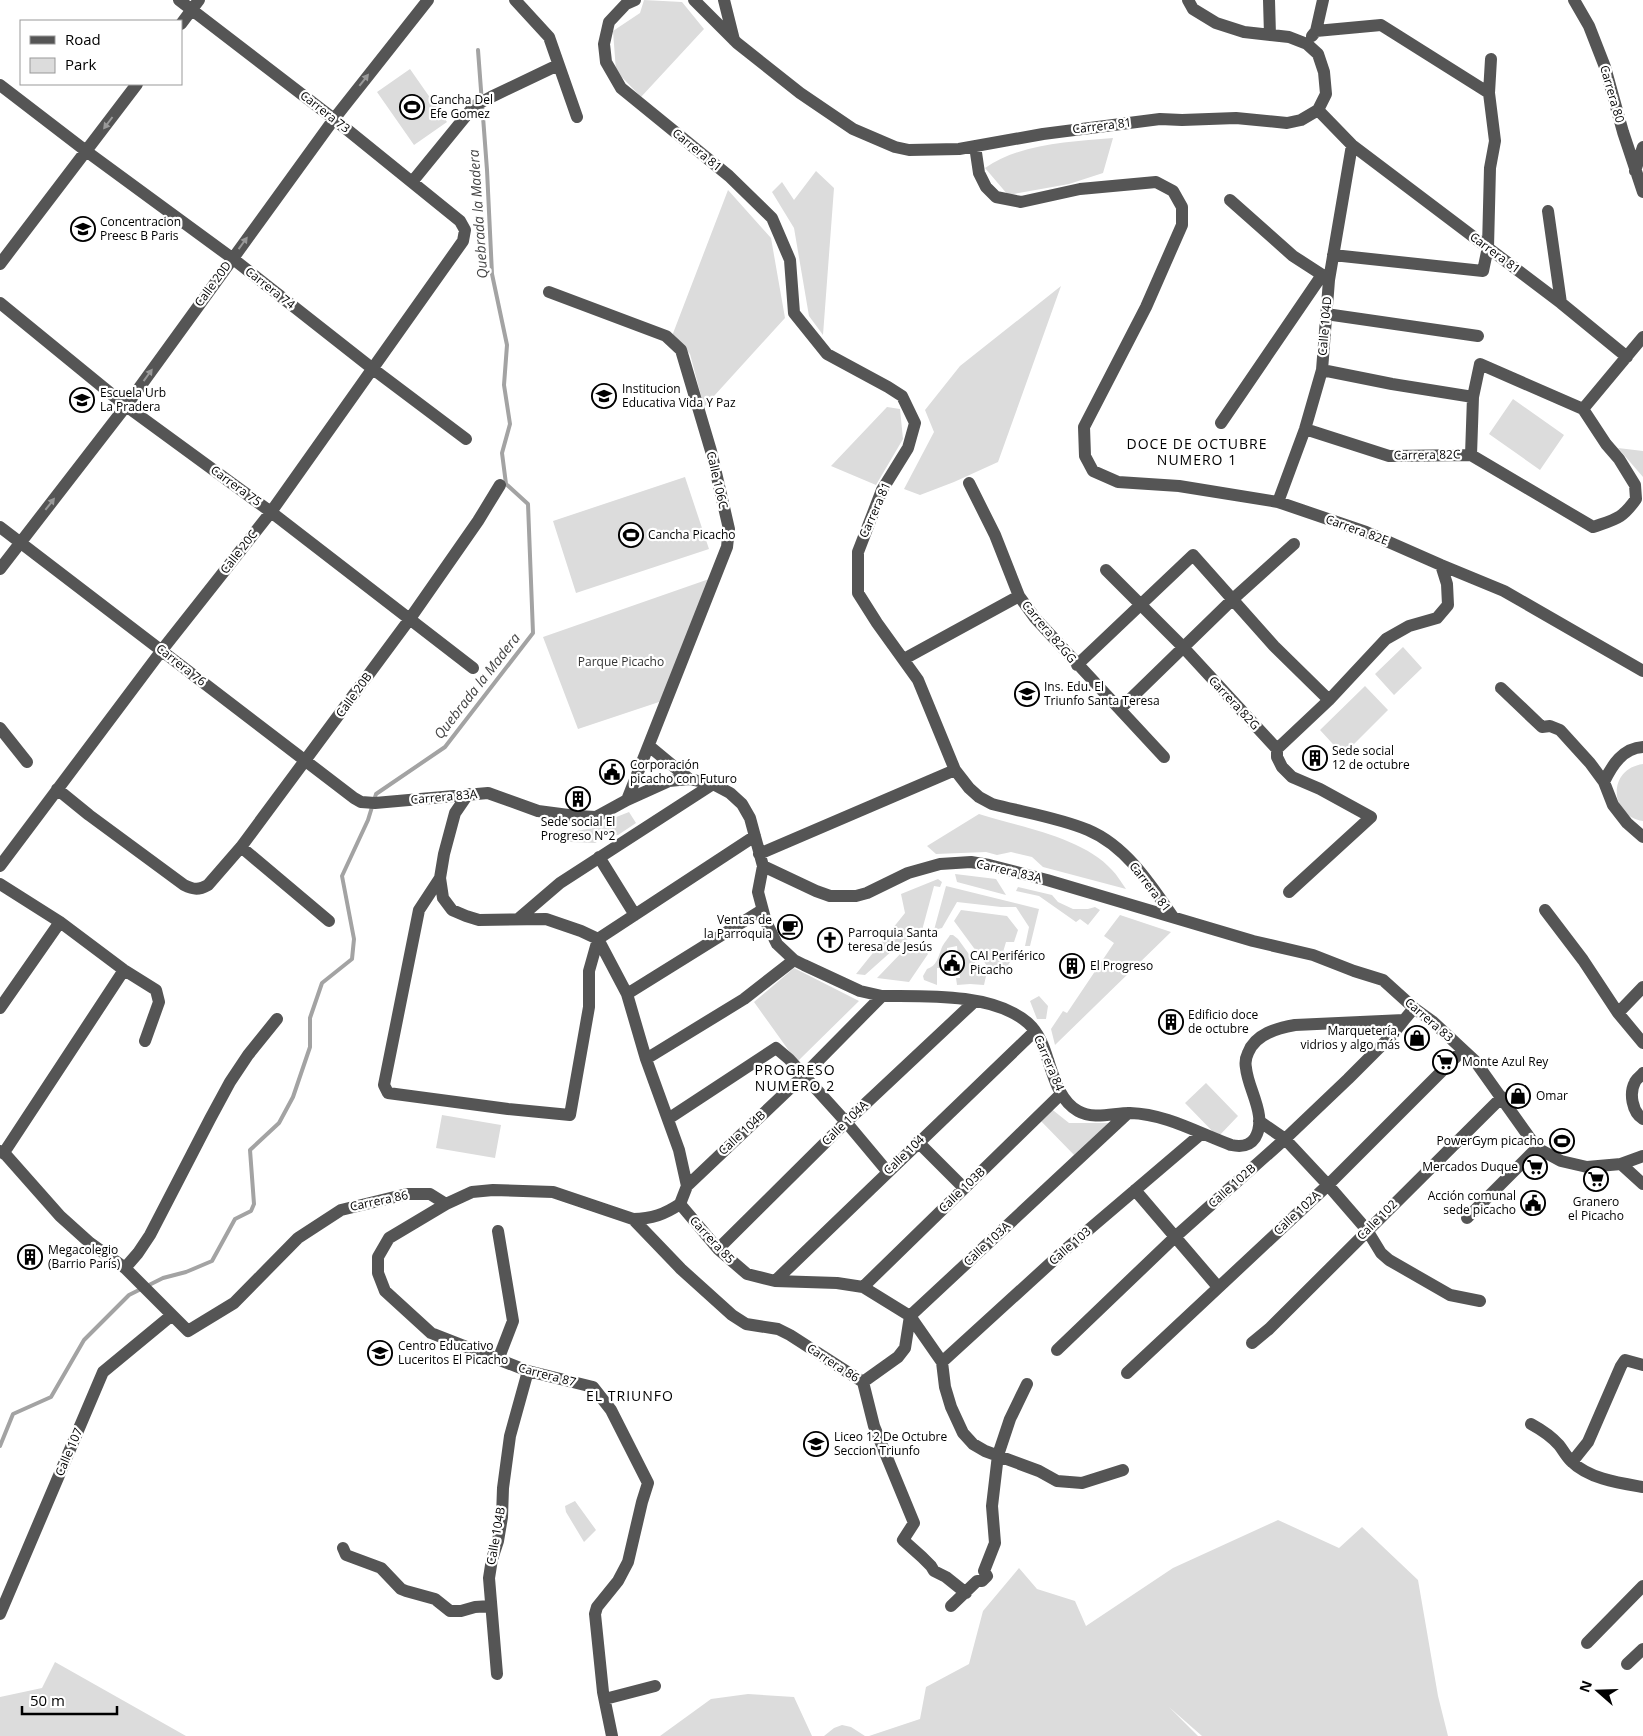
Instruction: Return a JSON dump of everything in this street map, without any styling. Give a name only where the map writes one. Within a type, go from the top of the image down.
[{"type":"street","name":"Carrera 73","points":[[179,0],[195,5],[460,221],[464,230]]},
{"type":"street","name":"Calle 20D","points":[[0,569],[126,406],[334,119],[428,0]]},
{"type":"street","points":[[515,0],[549,37],[577,117]]},
{"type":"street","name":"Carrera 81","points":[[635,0],[626,4],[609,22],[604,44],[606,62],[621,88],[729,176],[772,218],[790,260],[794,314],[827,354],[902,396],[915,422],[908,448],[882,490],[858,552],[858,592],[877,624],[918,680],[955,770],[968,788],[992,804],[1089,831],[1109,843],[1144,876],[1173,917]]},
{"type":"street","name":"Carrera 81","points":[[694,0],[734,40],[800,93],[853,129],[895,147],[909,150],[959,149],[1043,134],[1160,119],[1236,118],[1287,123],[1301,120],[1318,110],[1352,145],[1488,246],[1627,357]]},
{"type":"street","points":[[724,0],[734,40]]},
{"type":"street","points":[[1188,0],[1193,9],[1216,24],[1244,32],[1289,37],[1307,44],[1318,54],[1324,72],[1326,94],[1318,110]]},
{"type":"street","points":[[1269,0],[1270,35]]},
{"type":"street","points":[[1307,44],[1316,30],[1323,0]]},
{"type":"street","name":"Carrera 80","points":[[1574,0],[1590,26],[1605,67],[1635,171],[1643,192]]},
{"type":"street","points":[[182,23],[195,5]]},
{"type":"street","points":[[1316,30],[1382,25],[1489,93]]},
{"type":"street","points":[[1333,255],[1483,271],[1488,246],[1490,168],[1495,141],[1489,93],[1491,59]]},
{"type":"street","points":[[412,182],[474,106],[558,64]]},
{"type":"street","name":"Carrera 74","points":[[0,85],[232,258],[373,369],[466,439]]},
{"type":"street","points":[[0,264],[136,85]]},
{"type":"street","name":"Calle 104D","points":[[1278,502],[1304,429],[1322,370],[1326,314],[1325,277],[1333,255],[1352,145]]},
{"type":"street","name":"Carrera 82E","points":[[975,146],[979,173],[986,187],[996,197],[1021,202],[1080,189],[1156,182],[1173,191],[1182,206],[1182,225],[1146,307],[1084,427],[1085,456],[1093,471],[1118,482],[1179,486],[1278,502],[1373,534],[1441,565],[1504,590],[1643,671]]},
{"type":"street","points":[[1635,171],[1643,147]]},
{"type":"street","points":[[1221,423],[1325,277],[1293,256],[1230,200]]},
{"type":"street","points":[[1548,211],[1561,303]]},
{"type":"street","name":"Calle 20C","points":[[0,866],[162,650],[271,512],[463,241],[464,230]]},
{"type":"street","name":"Calle 106C","points":[[549,292],[666,336],[681,350],[711,451],[729,529],[728,546],[627,800]]},
{"type":"street","name":"Carrera 75","points":[[0,303],[126,406],[271,512],[473,668]]},
{"type":"street","points":[[1326,314],[1478,336]]},
{"type":"street","points":[[1471,454],[1473,397],[1480,364],[1583,409],[1643,336]]},
{"type":"street","points":[[1322,370],[1473,397]]},
{"type":"street","name":"Carrera 82C","points":[[1304,429],[1389,456],[1471,454],[1593,527],[1618,518],[1627,512],[1636,499],[1636,492],[1635,485],[1619,458],[1606,444],[1583,409]]},
{"type":"street","name":"Carrera 82GG","points":[[969,483],[995,535],[1019,596],[1035,618],[1077,665],[1164,757]]},
{"type":"street","name":"Calle 20B","points":[[57,789],[184,885],[193,890],[201,889],[208,885],[241,847],[409,620],[478,521],[500,485]]},
{"type":"street","name":"Carrera 76","points":[[0,527],[305,762],[362,802]]},
{"type":"street","points":[[1120,709],[1233,599],[1294,544]]},
{"type":"street","points":[[1077,665],[1193,555],[1274,646],[1329,700]]},
{"type":"street","points":[[1277,749],[1329,700],[1386,639],[1409,626],[1437,618],[1448,605],[1447,584],[1441,565]]},
{"type":"street","name":"Carrera 82G","points":[[1106,570],[1183,648],[1277,749],[1277,757],[1282,767],[1292,777],[1320,789],[1371,817],[1289,892]]},
{"type":"street","points":[[904,659],[1019,596]]},
{"type":"street","points":[[1501,688],[1542,727],[1550,726],[1560,730],[1590,763],[1604,782],[1613,805],[1627,823],[1643,837]]},
{"type":"street","points":[[0,728],[28,762]]},
{"type":"street","points":[[649,746],[688,779]]},
{"type":"street","points":[[1604,782],[1610,770],[1623,754],[1643,747]]},
{"type":"street","points":[[761,860],[955,770]]},
{"type":"street","name":"Carrera 83A","points":[[362,802],[375,803],[488,793],[538,811],[576,816],[596,816],[668,781],[688,779],[713,784],[730,793],[742,804],[750,818],[761,860],[758,892],[762,910]]},
{"type":"street","points":[[518,919],[560,883],[713,784]]},
{"type":"street","points":[[468,794],[455,813],[444,854],[440,878],[443,898],[452,910],[479,920],[546,919],[598,939],[627,994],[646,1059],[679,1150],[687,1186]]},
{"type":"street","points":[[440,878],[419,910],[384,1085],[388,1093],[508,1110],[570,1115],[589,1007],[589,971],[598,939],[755,836]]},
{"type":"street","points":[[241,847],[330,921]]},
{"type":"street","points":[[599,857],[635,915]]},
{"type":"street","name":"Carrera 83A","points":[[761,860],[816,891],[830,896],[856,896],[867,893],[908,873],[940,864],[971,862],[1047,880],[1173,917]]},
{"type":"street","points":[[0,884],[60,922],[124,970],[156,990],[159,1002],[145,1041]]},
{"type":"street","points":[[627,994],[762,910]]},
{"type":"street","name":"Carrera 84","points":[[762,910],[777,944],[794,960],[854,988],[882,996],[975,1001],[1005,1009],[1028,1023],[1035,1031],[1045,1050],[1061,1094],[1072,1108],[1086,1114],[1096,1116],[1128,1113],[1162,1117],[1201,1134],[1240,1146],[1247,1145],[1253,1140],[1256,1136],[1259,1121]]},
{"type":"street","points":[[1545,910],[1583,960],[1618,1013],[1643,1043]]},
{"type":"street","name":"Carrera 83","points":[[1173,917],[1253,941],[1313,955],[1383,980],[1414,1008],[1432,1021],[1475,1062],[1537,1148],[1561,1161],[1574,1165],[1604,1166],[1621,1164],[1643,1156]]},
{"type":"street","points":[[0,1008],[60,922]]},
{"type":"street","points":[[646,1059],[744,999],[794,960]]},
{"type":"street","points":[[124,970],[4,1150],[12,1162],[60,1216],[90,1243],[125,1268],[172,1315]]},
{"type":"street","points":[[1618,1013],[1643,987]]},
{"type":"street","name":"Calle 104B","points":[[687,1186],[803,1076],[882,996]]},
{"type":"street","name":"Calle 104A","points":[[718,1250],[846,1122],[975,1001]]},
{"type":"street","points":[[1414,1008],[1404,1020],[1295,1025],[1278,1028],[1258,1039],[1248,1052],[1246,1069],[1259,1121],[1285,1139],[1328,1184],[1367,1230],[1381,1253],[1395,1265],[1412,1272],[1450,1295],[1480,1302]]},
{"type":"street","points":[[125,1268],[150,1235],[230,1082],[248,1055],[277,1019]]},
{"type":"street","name":"Calle 102B","points":[[1057,1350],[1175,1237],[1285,1139],[1392,1035],[1404,1020]]},
{"type":"street","name":"Calle 104","points":[[775,1281],[887,1171],[1035,1031]]},
{"type":"street","points":[[668,1119],[776,1048],[846,1122],[887,1171]]},
{"type":"street","name":"Calle 102A","points":[[1127,1373],[1328,1184],[1463,1050]]},
{"type":"street","points":[[1639,1078],[1632,1103],[1634,1111],[1643,1119]]},
{"type":"street","name":"Calle 103B","points":[[863,1287],[1061,1094]]},
{"type":"street","name":"Calle 102","points":[[1252,1343],[1502,1097]]},
{"type":"street","name":"Calle 103A","points":[[910,1316],[1128,1113]]},
{"type":"street","name":"Calle 103","points":[[942,1362],[1066,1249],[1201,1134]]},
{"type":"street","points":[[918,1142],[964,1188]]},
{"type":"street","points":[[1467,1218],[1537,1148]]},
{"type":"street","points":[[1621,1164],[1643,1184]]},
{"type":"street","name":"Carrera 85","points":[[687,1186],[680,1204],[718,1250],[747,1274],[775,1281],[837,1283],[863,1287],[910,1316],[942,1362],[951,1407],[963,1433],[973,1444],[1039,1471],[1057,1481],[1082,1483],[1123,1470]]},
{"type":"street","name":"Carrera 86","points":[[172,1315],[188,1331],[234,1303],[298,1238],[341,1210],[407,1194],[430,1194],[446,1204],[472,1192],[494,1190],[553,1192],[633,1220],[664,1215],[680,1204]]},
{"type":"street","points":[[1135,1190],[1218,1287]]},
{"type":"street","name":"Carrera 87","points":[[446,1204],[389,1238],[378,1257],[378,1273],[385,1291],[431,1333],[528,1371],[593,1387],[611,1410],[648,1483],[628,1562],[618,1581],[596,1607],[598,1648],[605,1699]]},
{"type":"street","name":"Carrera 86","points":[[633,1220],[681,1269],[732,1315],[746,1324],[778,1329],[790,1334],[863,1382],[874,1426],[914,1523],[903,1540],[922,1556],[934,1571],[946,1577],[966,1593]]},
{"type":"street","points":[[498,1230],[514,1322],[498,1360]]},
{"type":"street","name":"Calle 107","points":[[0,1614],[103,1372],[172,1315]]},
{"type":"street","points":[[863,1382],[898,1357],[905,1348],[910,1316]]},
{"type":"street","points":[[1572,1462],[1588,1442],[1625,1360],[1643,1366]]},
{"type":"street","name":"Calle 104B","points":[[497,1674],[489,1578],[502,1517],[503,1488],[510,1436],[528,1371]]},
{"type":"street","points":[[951,1606],[977,1581],[982,1581],[987,1576],[984,1570],[995,1543],[992,1506],[998,1455],[1010,1420],[1027,1384]]},
{"type":"street","points":[[1532,1424],[1553,1438],[1572,1462],[1583,1470],[1597,1477],[1643,1487]]},
{"type":"street","points":[[343,1548],[346,1555],[381,1568],[406,1591],[435,1599],[450,1611],[465,1611],[475,1607],[491,1606]]},
{"type":"street","points":[[1587,1643],[1643,1586]]},
{"type":"street","points":[[1627,1664],[1643,1649]]},
{"type":"street","points":[[612,1736],[605,1699],[655,1686]]},
{"type":"green space","points":[[644,0],[682,2],[704,29],[641,97],[616,71],[613,31],[640,13]]},
{"type":"green space","name":"Cancha Del Efe Gomez","points":[[410,69],[447,122],[414,145],[377,92]]},
{"type":"green space","points":[[1113,138],[1103,173],[1069,184],[1008,195],[985,168],[1014,153],[1046,145]]},
{"type":"green space","points":[[816,171],[834,188],[823,335],[809,316],[794,228],[772,192],[782,182],[794,200]]},
{"type":"green space","points":[[728,190],[771,238],[785,318],[704,407],[690,354],[672,336]]},
{"type":"green space","points":[[1061,286],[998,462],[920,495],[904,489],[934,432],[925,410],[960,366]]},
{"type":"green space","points":[[1513,399],[1564,435],[1540,470],[1489,434]]},
{"type":"green space","points":[[887,407],[900,409],[903,439],[876,485],[831,466]]},
{"type":"green space","points":[[1618,448],[1643,451],[1643,477]]},
{"type":"green space","name":"Cancha Picacho","points":[[685,477],[709,549],[576,593],[553,521]]},
{"type":"green space","name":"Parque Picacho","points":[[712,578],[662,701],[578,729],[543,637]]},
{"type":"green space","points":[[1403,647],[1422,668],[1394,695],[1375,674]]},
{"type":"green space","points":[[1365,686],[1388,710],[1343,755],[1320,730]]},
{"type":"green space","points":[[1643,764],[1643,821],[1632,817],[1624,811],[1619,802],[1617,792],[1618,783],[1623,774],[1631,768]]},
{"type":"green space","points":[[629,812],[636,823],[618,835],[599,837],[596,843],[570,842],[570,832],[594,828],[596,825]]},
{"type":"green space","points":[[979,814],[1050,834],[1085,849],[1112,870],[1126,889],[1043,867],[1032,857],[1011,852],[997,855],[986,852],[936,854],[927,846]]},
{"type":"green space","points":[[955,874],[996,879],[1006,895],[957,882]]},
{"type":"green space","points":[[938,879],[942,882],[940,887],[934,886],[921,934],[903,941],[865,975],[856,974],[905,913],[901,894]]},
{"type":"green space","points":[[946,886],[1039,909],[1030,946],[1025,946],[1029,927],[1016,907],[957,902],[942,928],[934,930]]},
{"type":"green space","points":[[1018,887],[1052,895],[1058,902],[1073,909],[1095,907],[1100,910],[1088,925],[1080,919],[1076,922],[1039,896],[1016,891]]},
{"type":"green space","points":[[961,910],[1007,916],[1018,930],[1014,942],[1006,942],[1001,959],[1010,962],[1007,967],[993,974],[954,921]]},
{"type":"green space","points":[[1120,915],[1171,932],[1055,1045],[1051,1029],[1063,1011],[1067,1013],[1114,943],[1104,936]]},
{"type":"green space","points":[[950,935],[958,939],[976,964],[975,969],[980,975],[986,976],[984,985],[957,985],[956,978],[960,978],[957,946],[947,948],[946,968],[937,968],[937,985],[924,980],[923,976],[927,969],[935,964],[942,946]]},
{"type":"green space","points":[[919,944],[928,954],[909,982],[877,978],[904,950]]},
{"type":"green space","points":[[794,968],[859,1001],[797,1062],[754,1002]]},
{"type":"green space","points":[[1039,996],[1048,1006],[1046,1019],[1037,1019],[1030,1001]]},
{"type":"green space","points":[[1206,1083],[1238,1116],[1218,1137],[1185,1103]]},
{"type":"green space","points":[[1049,1107],[1069,1123],[1113,1123],[1076,1157],[1038,1118]]},
{"type":"green space","points":[[442,1115],[501,1125],[495,1158],[436,1148]]},
{"type":"green space","points":[[575,1501],[596,1530],[584,1542],[566,1512],[565,1506]]},
{"type":"green space","points":[[1278,1520],[1339,1548],[1362,1527],[1418,1580],[1438,1696],[1448,1736],[1202,1736],[1169,1707],[1198,1736],[869,1736],[920,1719],[926,1687],[969,1664],[983,1611],[1019,1568],[1037,1589],[1075,1601],[1086,1626],[1173,1568]]},
{"type":"green space","points":[[55,1662],[186,1736],[0,1736],[0,1697],[42,1688]]},
{"type":"green space","points":[[748,1694],[794,1697],[812,1736],[660,1736],[711,1699]]},
{"type":"green space","points":[[842,1725],[851,1727],[865,1736],[824,1736],[834,1728]]},
{"type":"waterway","name":"Quebrada la Madera","points":[[0,1446],[13,1414],[51,1397],[84,1340],[129,1295],[163,1278],[186,1272],[212,1261],[235,1219],[251,1211],[254,1204],[250,1150],[279,1123],[293,1097],[310,1047],[310,1018],[322,983],[352,959],[354,939],[342,876],[368,820],[376,794],[445,747],[533,633],[528,504],[506,484],[502,453],[510,424],[504,385],[507,345],[492,274],[478,50]]},
{"type":"place","name":"Cancha Del Efe Gomez","points":[[412,107]]},
{"type":"place","name":"Concentracion Preesc B Paris","points":[[83,229]]},
{"type":"place","name":"Institucion Educativa Vida Y Paz","points":[[604,396]]},
{"type":"place","name":"Escuela Urb La Pradera","points":[[82,400]]},
{"type":"place","name":"Cancha Picacho","points":[[631,535]]},
{"type":"place","name":"Ins. Edu. El Triunfo Santa Teresa","points":[[1027,694]]},
{"type":"place","name":"Sede social 12 de octubre","points":[[1315,758]]},
{"type":"place","name":"Corporación picacho con Futuro","points":[[612,772]]},
{"type":"place","name":"Sede social El Progreso N°2","points":[[578,799]]},
{"type":"place","name":"Ventas de la Parroquia","points":[[790,927]]},
{"type":"place","name":"Parroquia Santa teresa de Jesús","points":[[830,940]]},
{"type":"place","name":"CAI Periférico Picacho","points":[[952,963]]},
{"type":"place","name":"El Progreso","points":[[1072,966]]},
{"type":"place","name":"Edificio doce de octubre","points":[[1171,1022]]},
{"type":"place","name":"Marquetería, vidrios y algo más","points":[[1417,1038]]},
{"type":"place","name":"Monte Azul Rey","points":[[1445,1062]]},
{"type":"place","name":"Omar","points":[[1518,1096]]},
{"type":"place","name":"PowerGym picacho","points":[[1562,1141]]},
{"type":"place","name":"Mercados Duque","points":[[1535,1167]]},
{"type":"place","name":"Granero el Picacho","points":[[1596,1179]]},
{"type":"place","name":"Acción comunal sede picacho","points":[[1533,1203]]},
{"type":"place","name":"Megacolegio (Barrio París)","points":[[30,1257]]},
{"type":"place","name":"Centro Educativo Luceritos El Picacho","points":[[380,1353]]},
{"type":"place","name":"Liceo 12 De Octubre Seccion Triunfo","points":[[816,1444]]},
{"type":"district","name":"DOCE DE OCTUBRE NUMERO 1","points":[[1197,452]]},
{"type":"district","name":"PROGRESO NUMERO 2","points":[[795,1078]]},
{"type":"district","name":"EL TRIUNFO","points":[[630,1396]]}]
